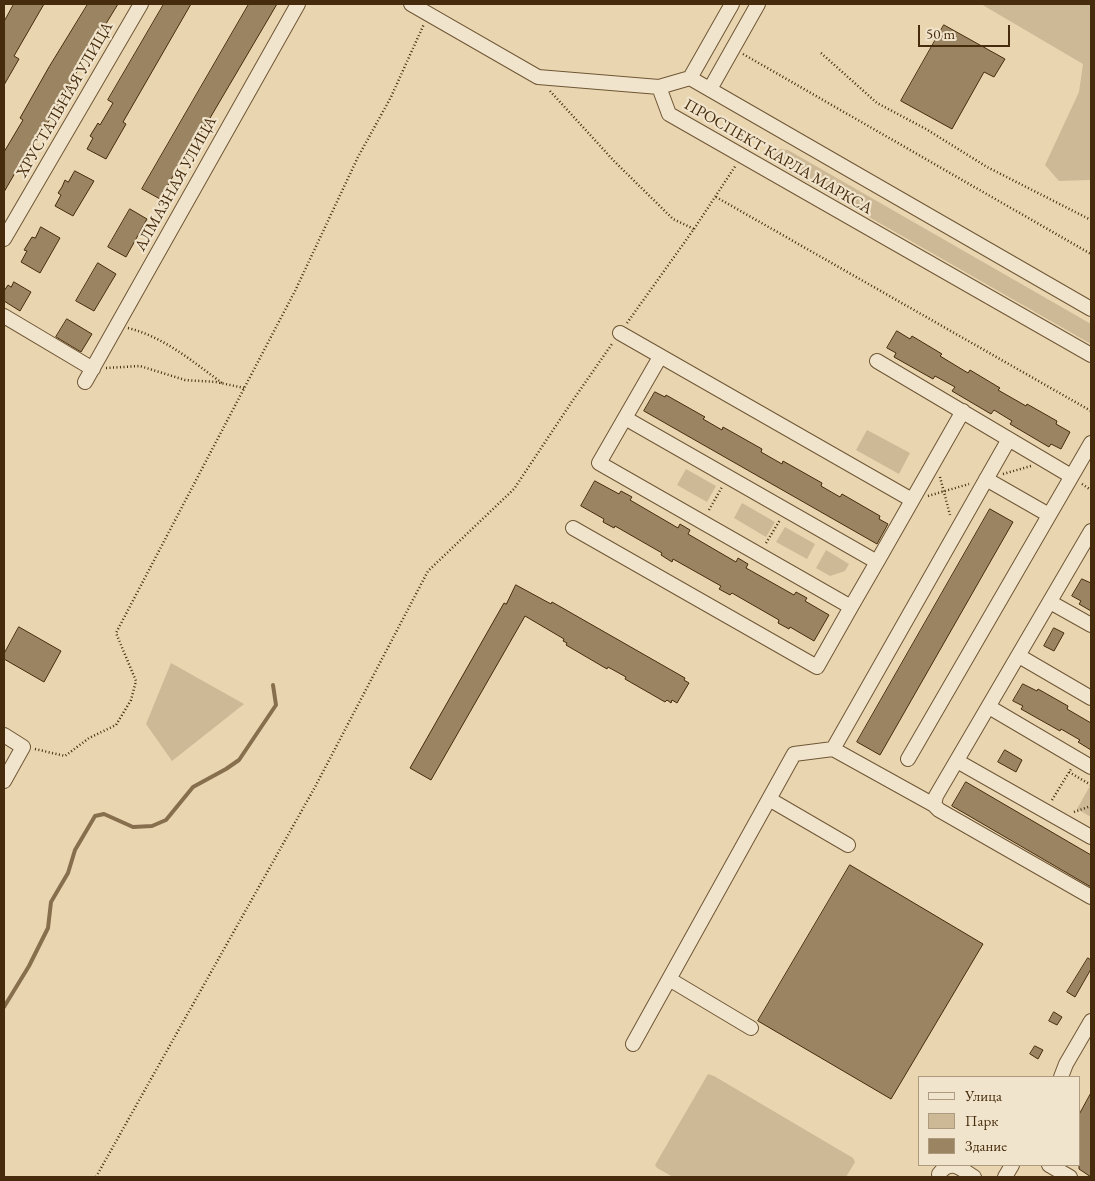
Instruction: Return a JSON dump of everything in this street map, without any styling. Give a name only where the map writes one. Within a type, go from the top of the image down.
[{"type":"street","name":"ХРУСТАЛЬНАЯ УЛИЦА","points":[[4,239],[141,4]]},
{"type":"street","name":"АЛМАЗНАЯ УЛИЦА","points":[[85,382],[298,4]]},
{"type":"street","points":[[411,4],[538,77],[659,86]]},
{"type":"street","points":[[690,78],[732,4]]},
{"type":"street","points":[[710,89],[758,4]]},
{"type":"street","name":"ПРОСПЕКТ КАРЛА МАРКСА","points":[[1091,309],[690,78],[659,86],[669,114],[1091,355]]},
{"type":"street","points":[[4,316],[92,369]]},
{"type":"street","points":[[620,333],[912,500]]},
{"type":"street","points":[[660,356],[600,463],[851,607]]},
{"type":"street","points":[[877,362],[1071,476]]},
{"type":"street","points":[[573,528],[817,667],[963,411]]},
{"type":"street","points":[[625,418],[877,562]]},
{"type":"street","points":[[833,749],[1009,439]]},
{"type":"street","points":[[908,759],[1091,443]]},
{"type":"street","points":[[986,479],[1049,515]]},
{"type":"street","points":[[934,805],[936,796],[1050,602],[1086,553],[1091,531]]},
{"type":"street","points":[[1050,602],[1091,625]]},
{"type":"street","points":[[1019,656],[1091,698]]},
{"type":"street","points":[[989,707],[1091,767]]},
{"type":"street","points":[[4,735],[23,747],[4,781]]},
{"type":"street","points":[[633,1044],[794,754],[833,749],[934,805],[939,810],[1091,897]]},
{"type":"street","points":[[957,761],[1091,837]]},
{"type":"street","points":[[769,799],[848,845]]},
{"type":"street","points":[[669,979],[751,1028]]},
{"type":"street","points":[[1061,1076],[1066,1064],[1091,1021]]},
{"type":"street","points":[[941,1176],[943,1169],[949,1166]]},
{"type":"street","points":[[955,1166],[974,1177]]},
{"type":"street","points":[[1005,1177],[1011,1166]]},
{"type":"street","points":[[1051,1166],[1070,1177]]},
{"type":"path","points":[[23,747],[65,756],[88,738],[116,725],[131,700],[136,680],[116,633],[295,291],[358,157],[391,97],[427,14]]},
{"type":"path","points":[[733,48],[1091,254]]},
{"type":"path","points":[[821,53],[878,103],[926,129],[987,167],[1091,220]]},
{"type":"path","points":[[538,77],[614,161],[673,219],[694,229]]},
{"type":"path","points":[[96,1177],[315,786],[428,571],[514,489],[570,402],[694,229],[742,156]]},
{"type":"path","points":[[716,197],[1091,411]]},
{"type":"path","points":[[113,333],[127,327],[146,332],[171,346],[223,383]]},
{"type":"path","points":[[92,369],[140,366],[185,380],[223,383],[244,388]]},
{"type":"path","points":[[935,460],[955,534]]},
{"type":"path","points":[[702,522],[728,477]]},
{"type":"path","points":[[760,555],[785,510]]},
{"type":"path","points":[[1045,811],[1077,759]]},
{"type":"path","points":[[1069,772],[1091,785]]},
{"type":"green space","points":[[981,4],[1091,4],[1091,181],[1059,181],[1045,165],[1079,92],[1083,64]]},
{"type":"green space","points":[[780,149],[788,150],[1091,324],[1091,344],[778,165],[773,156]]},
{"type":"green space","points":[[867,430],[910,453],[899,474],[856,450]]},
{"type":"green space","points":[[686,469],[716,486],[707,502],[677,485]]},
{"type":"green space","points":[[742,503],[775,522],[766,537],[734,518]]},
{"type":"green space","points":[[785,527],[815,544],[807,559],[776,542]]},
{"type":"green space","points":[[826,550],[849,564],[845,571],[830,576],[816,568]]},
{"type":"green space","points":[[171,663],[244,704],[172,761],[146,724]]},
{"type":"green space","points":[[1091,784],[1091,817],[1077,809]]},
{"type":"green space","points":[[708,1074],[853,1158],[855,1162],[846,1177],[673,1177],[657,1168],[655,1165]]},
{"type":"building","points":[[14,4],[44,4],[14,56],[19,59],[4,85],[4,22]]},
{"type":"building","points":[[88,4],[118,4],[103,26],[43,131],[40,130],[4,192],[4,152],[23,120],[20,118]]},
{"type":"building","points":[[164,4],[191,4],[123,122],[126,124],[106,159],[87,149],[93,138],[90,136],[98,123],[100,125],[113,103],[108,100]]},
{"type":"building","points":[[249,4],[277,4],[193,147],[191,145],[160,199],[142,189]]},
{"type":"building","points":[[944,25],[1005,59],[994,77],[984,72],[952,129],[901,101]]},
{"type":"building","points":[[75,171],[94,181],[73,216],[55,206],[61,195],[58,193],[65,180],[68,182]]},
{"type":"building","points":[[130,209],[147,219],[126,257],[108,247]]},
{"type":"building","points":[[41,227],[60,238],[40,273],[21,262],[27,251],[24,250],[32,237],[35,238]]},
{"type":"building","points":[[98,263],[116,274],[94,311],[76,301]]},
{"type":"building","points":[[14,282],[31,292],[20,311],[4,301],[4,291],[8,285],[11,287]]},
{"type":"building","points":[[67,319],[92,334],[81,352],[56,337]]},
{"type":"building","points":[[897,331],[910,339],[912,336],[942,354],[940,356],[968,373],[970,370],[1000,388],[998,390],[1057,421],[1056,424],[1070,432],[1061,449],[1051,444],[1049,447],[1010,424],[1012,421],[994,410],[991,414],[952,391],[955,387],[935,376],[933,379],[894,357],[896,353],[887,348]]},
{"type":"building","points":[[655,392],[665,397],[666,395],[705,417],[703,419],[722,430],[723,427],[762,449],[761,452],[782,464],[783,461],[822,483],[821,486],[840,497],[842,494],[880,516],[879,519],[888,524],[877,544],[644,411]]},
{"type":"building","points":[[595,481],[619,494],[621,491],[632,497],[630,500],[678,528],[680,524],[690,530],[688,534],[736,562],[738,558],[748,564],[746,568],[794,595],[796,592],[807,598],[805,601],[829,615],[814,641],[790,627],[789,629],[778,623],[779,620],[732,593],[730,595],[719,589],[721,586],[673,559],[672,562],[661,555],[662,553],[615,526],[614,528],[603,522],[604,519],[581,506]]},
{"type":"building","points":[[990,509],[1013,522],[880,755],[857,742]]},
{"type":"building","points":[[1082,579],[1091,583],[1091,611],[1079,604],[1081,601],[1072,596]]},
{"type":"building","points":[[516,585],[551,604],[552,602],[685,678],[684,680],[689,683],[677,703],[672,700],[671,703],[667,700],[665,702],[625,679],[626,677],[608,667],[607,669],[566,645],[567,643],[563,641],[564,639],[525,616],[431,780],[410,768]]},
{"type":"building","points":[[19,627],[61,651],[44,682],[4,659],[4,654]]},
{"type":"building","points":[[1054,628],[1064,633],[1054,651],[1044,646]]},
{"type":"building","points":[[1023,684],[1037,691],[1038,689],[1068,706],[1067,709],[1091,723],[1091,750],[1078,742],[1080,740],[1021,709],[1023,706],[1013,701]]},
{"type":"building","points":[[1005,750],[1022,760],[1016,772],[998,762]]},
{"type":"building","points":[[966,782],[1091,855],[1091,887],[952,806]]},
{"type":"building","points":[[850,865],[983,944],[891,1099],[758,1021]]},
{"type":"building","points":[[1088,958],[1091,960],[1091,969],[1075,997],[1067,992]]},
{"type":"building","points":[[1054,1012],[1062,1017],[1057,1025],[1049,1021]]},
{"type":"building","points":[[1035,1046],[1043,1050],[1038,1059],[1030,1054]]},
{"type":"building","points":[[1091,1093],[1091,1177],[1079,1169],[1080,1113]]},
{"type":"waterway","points":[[4,1007],[29,966],[48,928],[51,902],[68,873],[75,850],[95,816],[104,814],[133,827],[152,826],[166,820],[193,787],[239,760],[276,705],[273,685]]}]
